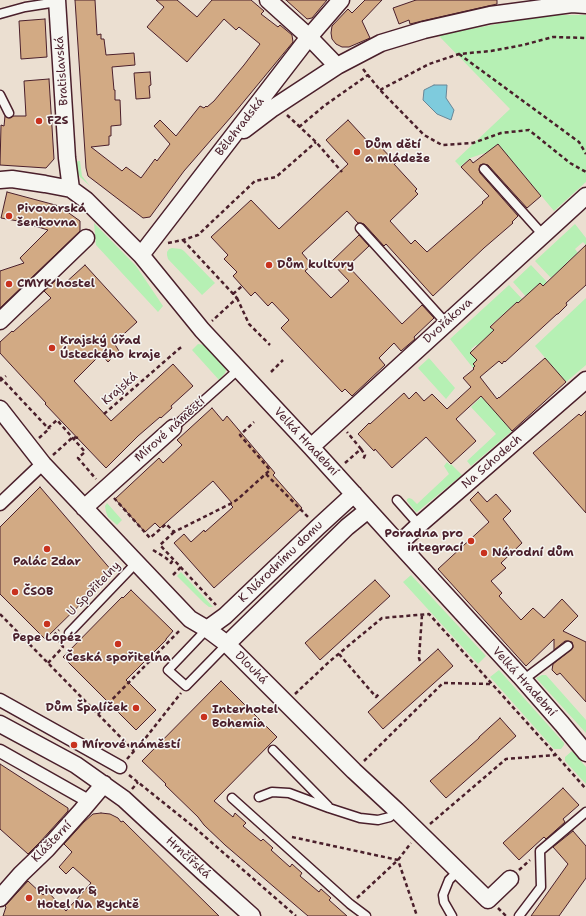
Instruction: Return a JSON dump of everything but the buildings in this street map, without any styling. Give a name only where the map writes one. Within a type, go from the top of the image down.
[{"type":"street","points":[[268,0],[309,37],[337,66]]},
{"type":"street","name":"Bělehradská","points":[[141,255],[309,37],[341,0]]},
{"type":"street","name":"Bratislavská","points":[[57,1],[71,189]]},
{"type":"street","points":[[229,142],[277,106],[337,66],[381,43],[424,30],[490,16],[572,4],[586,5]]},
{"type":"street","name":"Velká Hradební","points":[[0,180],[12,179],[71,189],[86,200],[141,255],[202,330],[311,446],[398,544],[523,680],[586,753]]},
{"type":"street","name":"Dvořákova","points":[[311,446],[586,196]]},
{"type":"street","points":[[0,321],[86,238]]},
{"type":"street","name":"Na Schodech","points":[[398,544],[585,383]]},
{"type":"street","name":"Dlouhá","points":[[0,409],[43,464],[190,619],[207,629],[227,644],[354,771],[488,900],[510,879]]},
{"type":"street","name":"Mírové náměstí","points":[[84,508],[173,428]]},
{"type":"street","points":[[0,504],[39,468]]},
{"type":"street","name":"K Národnímu domu","points":[[207,629],[225,616],[354,494]]},
{"type":"street","name":"K Národnímu domu","points":[[227,644],[347,527],[368,510]]},
{"type":"street","points":[[0,700],[120,767]]},
{"type":"street","points":[[0,724],[76,765],[104,784],[127,795]]},
{"type":"street","points":[[0,751],[85,799]]},
{"type":"street","name":"Klášterní","points":[[0,898],[21,874],[47,849],[104,784]]},
{"type":"street","name":"Hrnčířská","points":[[127,795],[252,916]]},
{"type":"lane","points":[[0,14],[25,7],[57,1]]},
{"type":"lane","points":[[0,95],[9,113]]},
{"type":"lane","points":[[484,169],[543,236]]},
{"type":"lane","points":[[360,228],[446,323]]},
{"type":"lane","name":"Mírové náměstí","points":[[173,428],[239,369]]},
{"type":"lane","points":[[397,500],[419,525]]},
{"type":"lane","name":"U Spořitelny","points":[[69,633],[136,563]]},
{"type":"lane","points":[[207,629],[168,670],[186,686],[227,644]]},
{"type":"lane","points":[[523,680],[568,646]]},
{"type":"lane","points":[[273,750],[330,808]]},
{"type":"lane","points":[[259,797],[272,792],[289,793],[360,818],[378,820],[390,817],[396,810]]},
{"type":"lane","points":[[232,798],[350,904],[366,916]]},
{"type":"lane","points":[[519,916],[541,888],[540,852],[586,812]]},
{"type":"lane","points":[[452,916],[444,902],[443,895],[449,880],[458,871]]},
{"type":"path","points":[[380,90],[429,64],[459,54],[523,46],[553,37],[586,38]]},
{"type":"path","points":[[459,54],[579,142],[586,154]]},
{"type":"path","points":[[353,58],[380,90],[424,135],[442,145],[473,142],[500,133],[529,130],[570,163],[586,172]]},
{"type":"path","points":[[299,127],[324,106],[368,75]]},
{"type":"path","points":[[277,106],[316,142],[342,172]]},
{"type":"path","points":[[168,243],[198,235],[255,181],[276,177],[316,142]]},
{"type":"path","points":[[183,240],[237,298],[249,324],[270,346]]},
{"type":"path","points":[[233,294],[242,286]]},
{"type":"path","points":[[209,323],[237,298]]},
{"type":"path","name":"Krajská","points":[[104,414],[180,348],[184,347]]},
{"type":"path","points":[[271,372],[283,360]]},
{"type":"path","points":[[1,379],[6,376]]},
{"type":"path","points":[[232,503],[270,470],[240,435],[254,422]]},
{"type":"path","points":[[38,439],[52,427]]},
{"type":"path","points":[[347,432],[365,455],[363,460]]},
{"type":"path","points":[[52,455],[72,437],[78,438]]},
{"type":"path","points":[[342,466],[361,449]]},
{"type":"path","points":[[266,474],[300,509]]},
{"type":"path","points":[[174,532],[160,545],[219,609]]},
{"type":"path","points":[[153,550],[166,558],[170,563],[173,560]]},
{"type":"path","points":[[173,575],[181,567]]},
{"type":"path","points":[[0,614],[134,751]]},
{"type":"path","points":[[286,702],[339,654],[382,618],[429,614],[586,789]]},
{"type":"path","points":[[420,661],[422,615]]},
{"type":"path","points":[[98,714],[181,628]]},
{"type":"path","points":[[339,654],[376,697],[380,693]]},
{"type":"path","points":[[354,771],[443,683],[491,684]]},
{"type":"path","points":[[144,740],[186,686]]},
{"type":"path","points":[[350,904],[398,860],[420,833],[506,759],[556,755]]},
{"type":"path","points":[[120,767],[195,828],[296,916]]},
{"type":"path","points":[[127,795],[138,782]]},
{"type":"path","points":[[270,832],[398,860]]},
{"type":"path","points":[[510,879],[540,852]]},
{"type":"path","points":[[398,860],[417,916]]},
{"type":"green space","points":[[550,15],[586,15],[586,182],[554,211],[498,144],[488,152],[470,158],[461,166],[486,193],[455,161],[510,109],[438,35]]},
{"type":"green space","points":[[80,161],[82,176],[90,186],[74,170],[72,162]]},
{"type":"green space","points":[[94,223],[136,266],[163,306],[158,312],[96,245]]},
{"type":"green space","points":[[575,224],[586,238],[586,245],[583,242],[575,249],[578,253],[551,278],[535,261]]},
{"type":"green space","points":[[172,248],[181,249],[184,251],[215,283],[202,295],[168,259],[167,252]]},
{"type":"green space","points":[[531,265],[547,282],[543,286],[540,283],[533,289],[528,299],[513,282]]},
{"type":"green space","points":[[509,285],[525,302],[520,305],[517,302],[490,326],[493,331],[483,340],[480,345],[476,345],[471,349],[472,350],[470,353],[477,360],[473,364],[475,366],[473,368],[450,339]]},
{"type":"green space","points":[[586,298],[586,365],[566,382],[535,346]]},
{"type":"green space","points":[[198,344],[205,345],[224,365],[226,370],[225,373],[219,380],[192,350]]},
{"type":"green space","points":[[429,358],[455,388],[446,399],[418,368]]},
{"type":"green space","points":[[482,396],[512,431],[471,466],[467,461],[496,434],[471,407]]},
{"type":"green space","points":[[447,462],[462,475],[416,512],[407,499],[412,499],[417,504],[449,474],[444,466]]},
{"type":"green space","points":[[107,503],[122,520],[117,525],[108,517],[105,506]]},
{"type":"green space","points":[[181,572],[213,607],[209,607],[204,603],[177,576]]},
{"type":"green space","points":[[411,575],[486,656],[478,664],[403,582]]},
{"type":"green space","points":[[499,670],[564,743],[561,749],[554,749],[490,677]]},
{"type":"green space","points":[[546,675],[586,720],[586,733],[536,678]]},
{"type":"green space","points":[[572,751],[586,767],[586,784],[565,761],[565,757]]},
{"type":"water","points":[[434,85],[447,85],[446,98],[454,110],[451,120],[437,114],[423,100],[424,90]]},
{"type":"place","name":"FZS","points":[[39,121]]},
{"type":"place","name":"Dům dětí a mládeže","points":[[357,152]]},
{"type":"place","name":"Pivovarská šenkovna","points":[[9,216]]},
{"type":"place","name":"Dům kultury","points":[[269,265]]},
{"type":"place","name":"CMYK hostel","points":[[9,284]]},
{"type":"place","name":"Krajský úřad Ústeckého kraje","points":[[52,348]]},
{"type":"place","name":"Poradna pro integrací","points":[[471,541]]},
{"type":"place","name":"Palác Zdar","points":[[47,549]]},
{"type":"place","name":"Národní dům","points":[[484,553]]},
{"type":"place","name":"ČSOB","points":[[15,592]]},
{"type":"place","name":"Pepe Lopéz","points":[[47,624]]},
{"type":"place","name":"Česká spořitelna","points":[[118,644]]},
{"type":"place","name":"Dům Špalíček","points":[[136,708]]},
{"type":"place","name":"Interhotel Bohemia","points":[[204,717]]},
{"type":"place","name":"Mírové náměstí","points":[[74,745]]},
{"type":"place","name":"Pivovar & Hotel Na Rychtě","points":[[29,898]]}]
